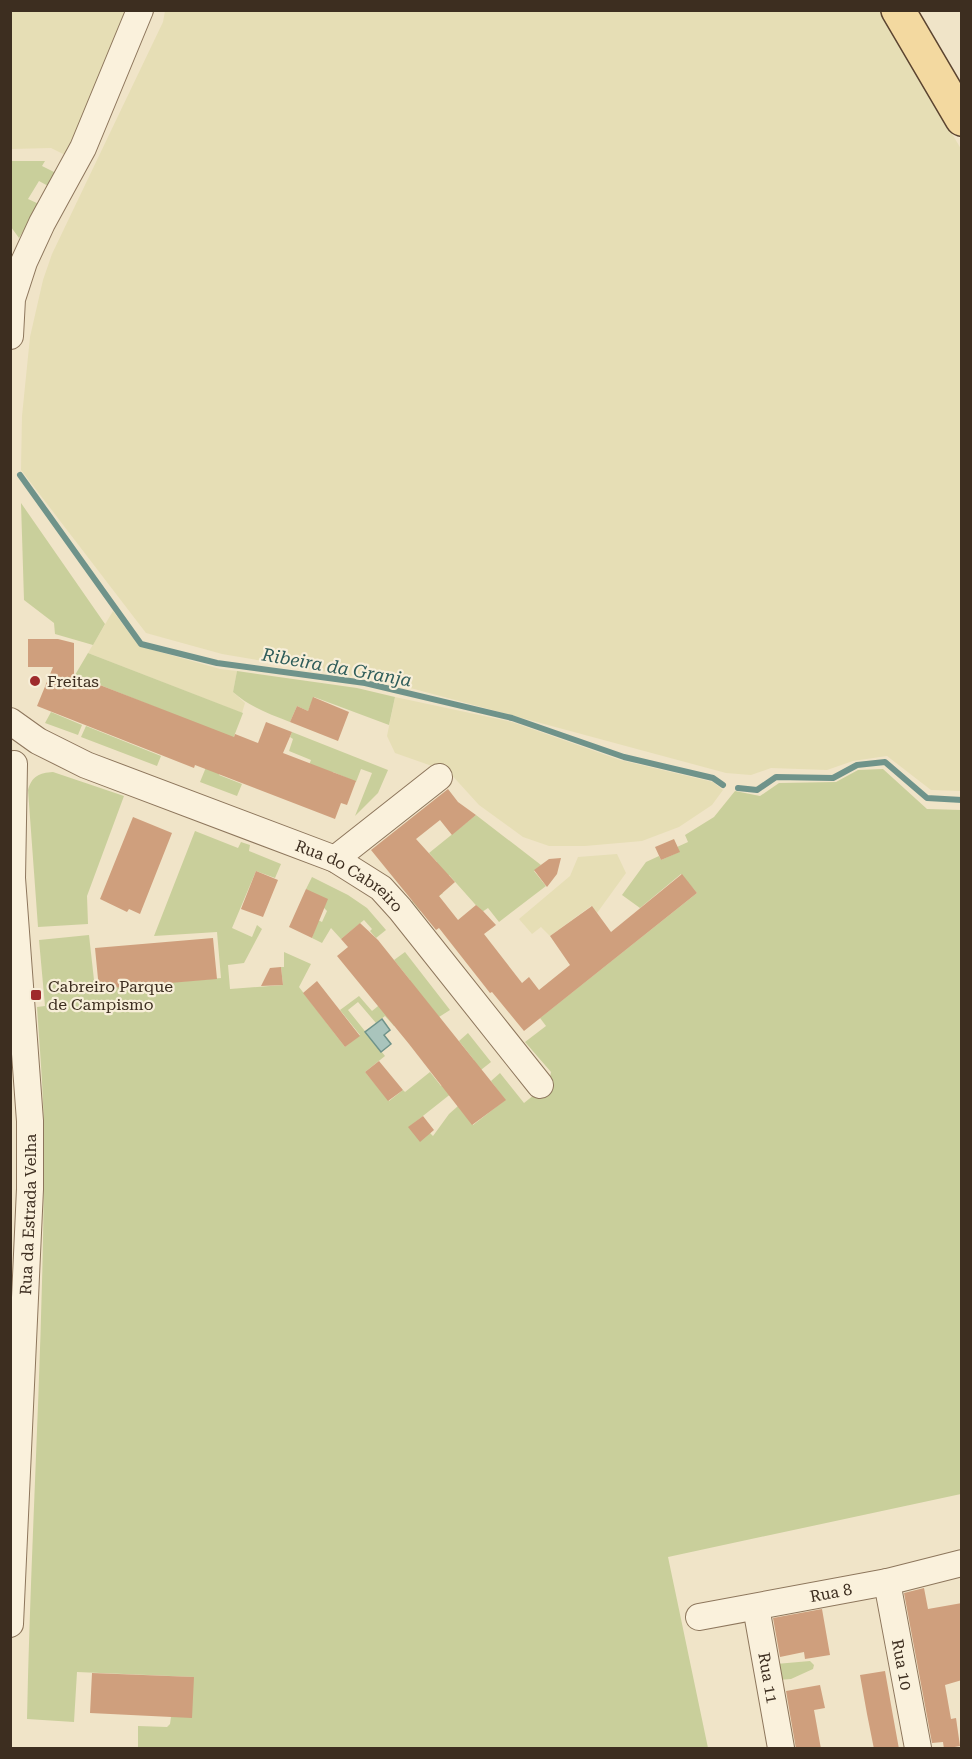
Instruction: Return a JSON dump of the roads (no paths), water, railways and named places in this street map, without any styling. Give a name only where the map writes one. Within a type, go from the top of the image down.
[{"type":"main road","points":[[898,10],[962,119]]},
{"type":"street","points":[[10,336],[12,299],[24,262],[42,223],[83,148],[140,10]]},
{"type":"street","points":[[13,718],[38,741],[86,765]]},
{"type":"street","name":"Rua da Estrada Velha","points":[[10,1624],[20,1190],[30,1121],[11,874],[15,762],[24,742],[13,718]]},
{"type":"street","points":[[15,762],[86,765]]},
{"type":"street","name":"Rua do Cabreiro","points":[[86,765],[335,859],[381,888],[540,1084]]},
{"type":"street","points":[[335,859],[439,777]]},
{"type":"street","name":"Rua 8","points":[[699,1617],[887,1582],[962,1563]]},
{"type":"street","name":"Rua 10","points":[[887,1582],[918,1749]]},
{"type":"street","name":"Rua 11","points":[[756,1607],[781,1749]]},
{"type":"water","points":[[382,1019],[390,1030],[384,1035],[391,1044],[381,1052],[365,1032]]},
{"type":"waterway","name":"Ribeira da Granja","points":[[20,475],[141,644],[217,663],[365,683],[512,718],[624,757],[713,778],[723,785]]},
{"type":"waterway","name":"Ribeira da Granja","points":[[738,788],[757,790],[776,777],[833,778],[857,765],[885,762],[927,798],[962,800]]},
{"type":"place","name":"Freitas","points":[[35,681]]},
{"type":"place","name":"Cabreiro Parque de Campismo","points":[[36,995]]}]
